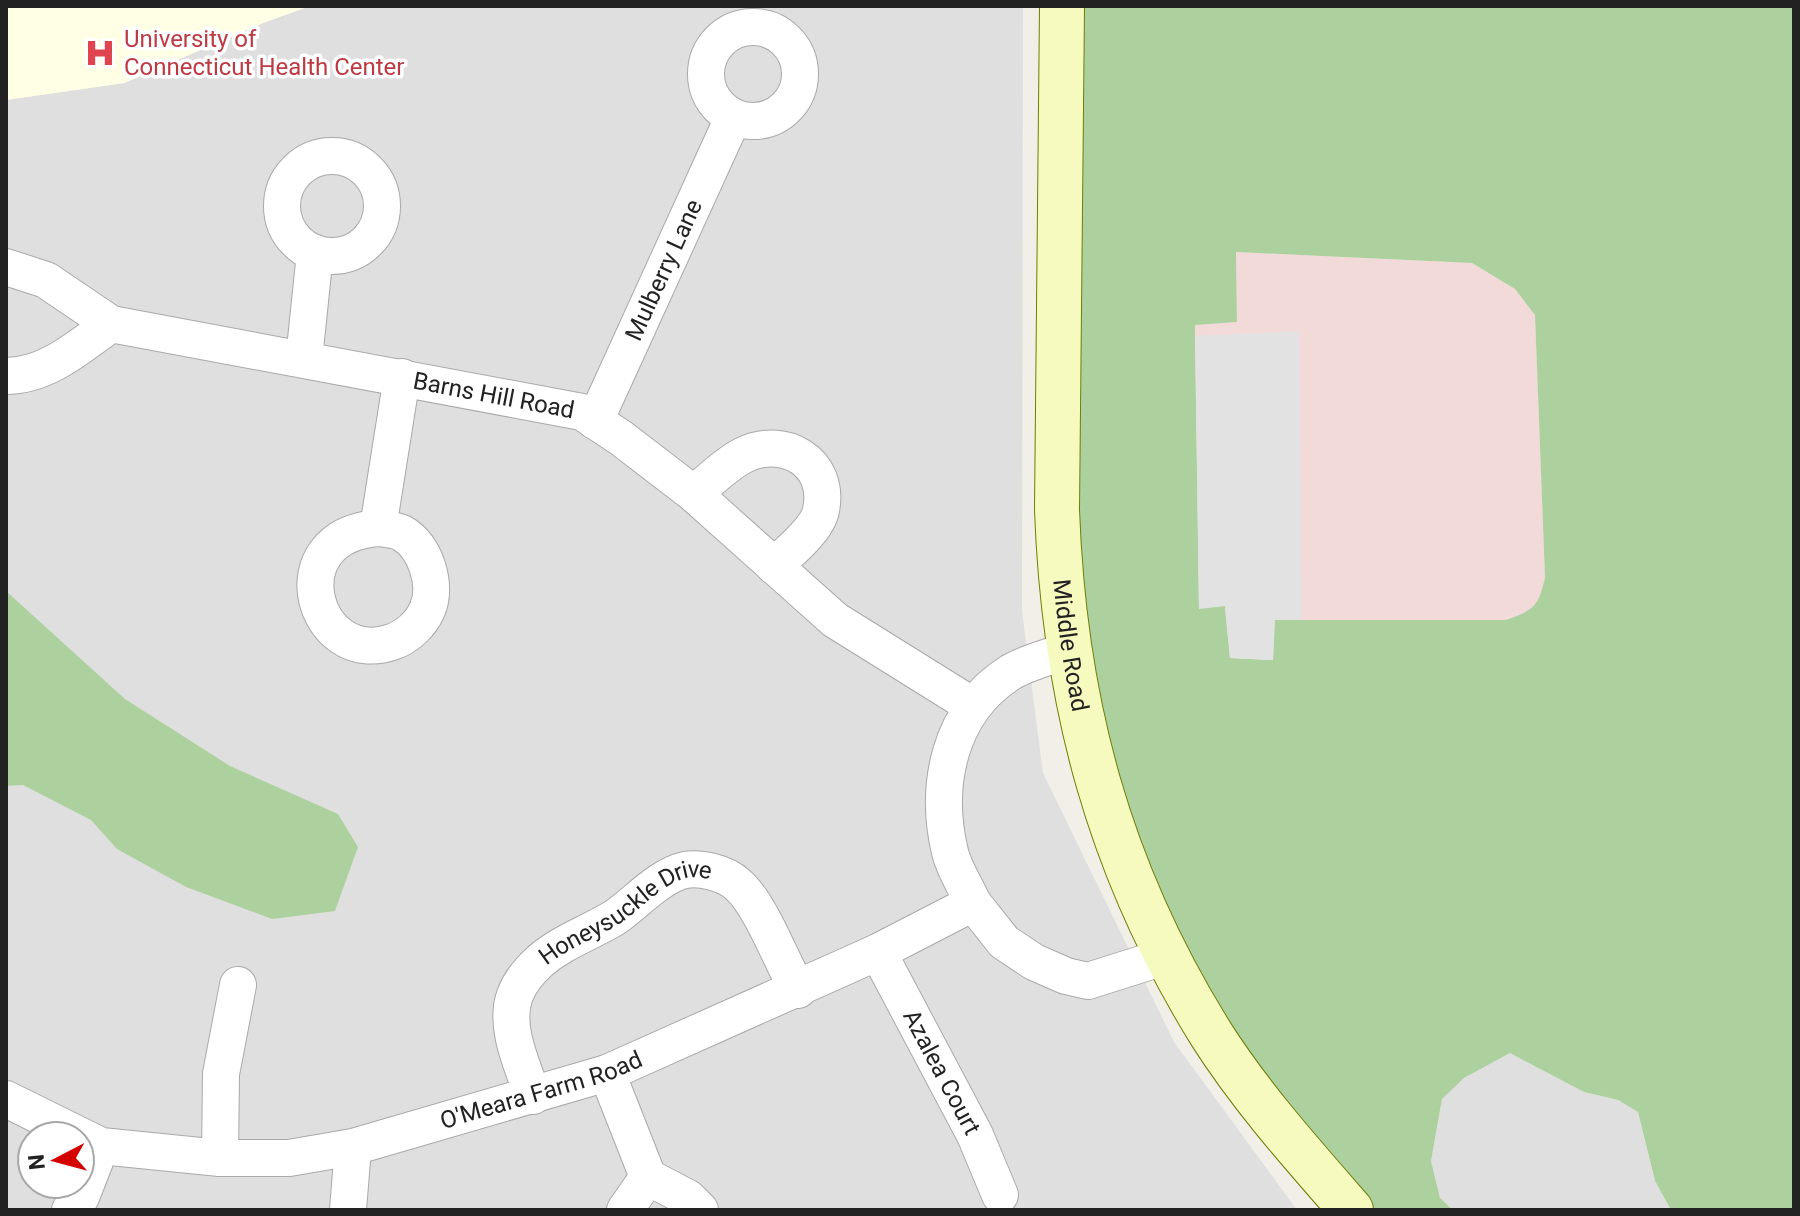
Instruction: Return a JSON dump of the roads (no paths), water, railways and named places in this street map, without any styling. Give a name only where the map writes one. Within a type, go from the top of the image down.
[{"type":"street","name":"Middle Road","points":[[1062,6],[1057,510],[1060,578],[1084,736],[1108,819],[1138,895],[1167,956],[1221,1047],[1299,1150],[1351,1210]]},
{"type":"street","name":"Mulberry Lane","points":[[595,421],[733,118]]},
{"type":"street","points":[[304,359],[315,253]]},
{"type":"street","name":"Barns Hill Road","points":[[6,267],[46,280],[111,324],[582,412],[694,494],[835,620],[973,706]]},
{"type":"street","points":[[6,376],[17,376],[69,355],[111,324]]},
{"type":"street","points":[[378,528],[402,377]]},
{"type":"street","points":[[694,494],[744,455],[769,448],[802,455],[813,468],[821,486],[821,512],[805,536],[774,566]]},
{"type":"street","points":[[1069,650],[1013,671],[973,706],[958,730],[946,762],[944,809],[951,854],[973,903],[1004,942],[1034,962],[1066,976],[1088,981],[1167,956]]},
{"type":"street","name":"Honeysuckle Drive","points":[[533,1096],[511,1019],[513,999],[521,981],[554,949],[614,918],[673,874],[687,869],[702,870],[736,883],[751,900],[798,990]]},
{"type":"street","name":"O'Meara Farm Road","points":[[9,1109],[101,1146],[220,1158],[289,1158],[353,1147],[607,1073],[798,990],[973,903]]},
{"type":"street","name":"Azalea Court","points":[[878,952],[1009,1205]]},
{"type":"street","points":[[220,1158],[221,1074],[238,985]]},
{"type":"street","points":[[607,1073],[648,1177],[688,1198],[700,1210]]},
{"type":"street","points":[[70,1210],[81,1197],[101,1146]]},
{"type":"street","points":[[348,1210],[353,1147]]},
{"type":"street","points":[[625,1210],[648,1177]]},
{"type":"place","name":"University of Connecticut Health Center","points":[[100,53]]}]
